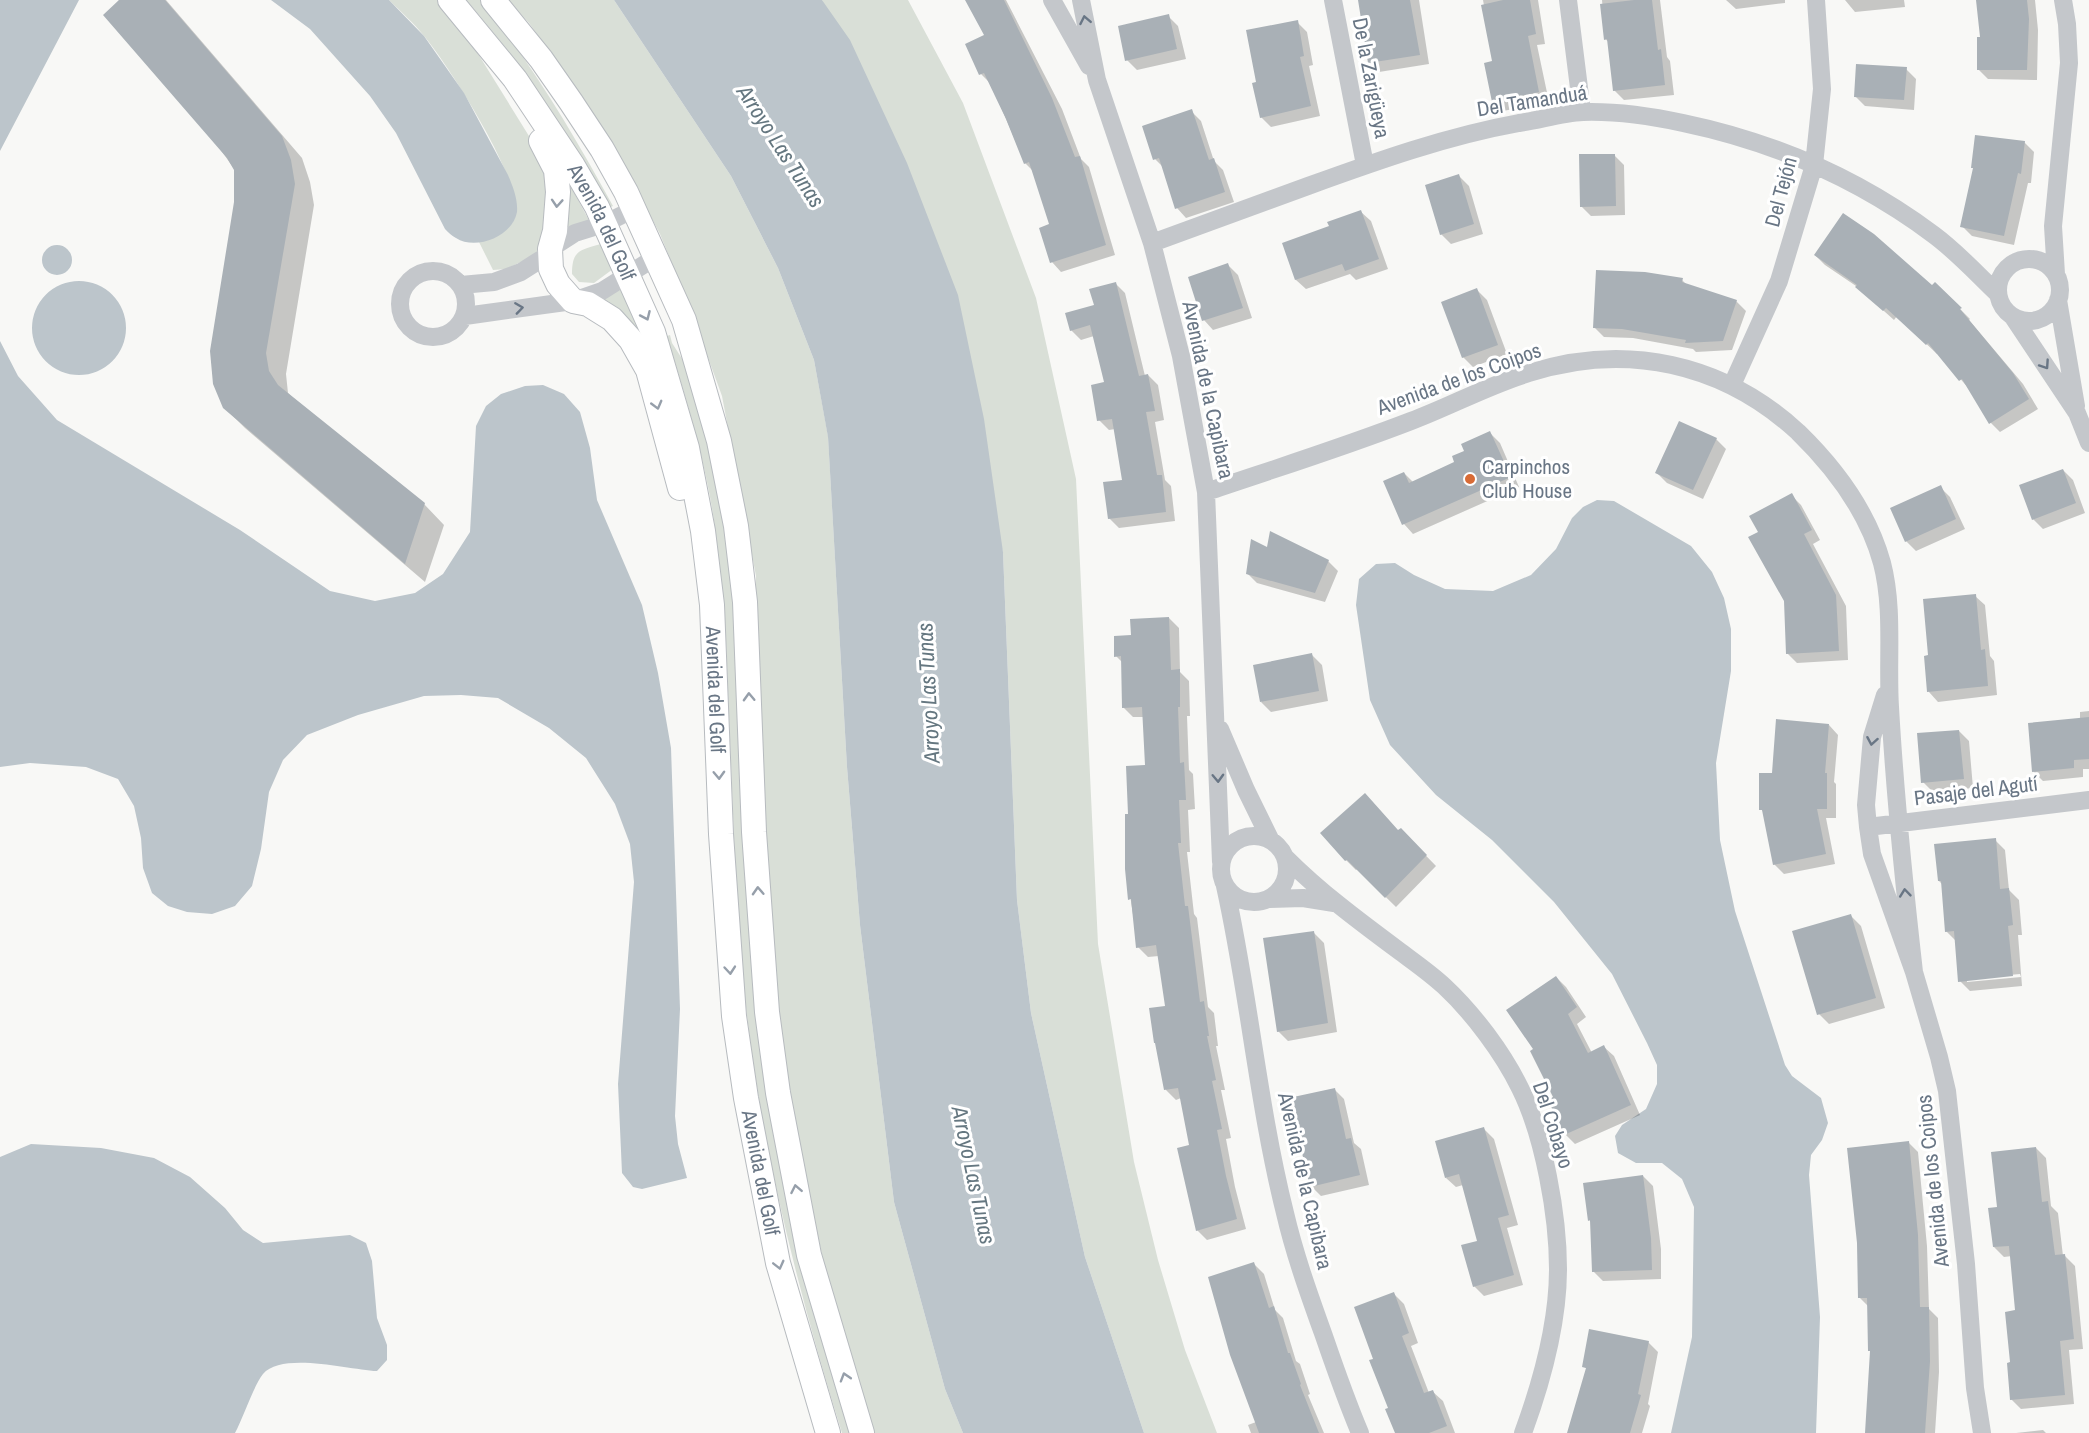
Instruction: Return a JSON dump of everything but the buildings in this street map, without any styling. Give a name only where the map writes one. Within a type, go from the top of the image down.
[{"type":"street","name":"Avenida del Golf","points":[[494,0],[541,59],[602,148],[634,209],[684,320],[719,441],[736,526],[745,603],[755,843],[767,1012],[778,1093],[810,1255],[862,1433]]},
{"type":"street","name":"Avenida de la Capibara","points":[[1052,0],[1097,80]]},
{"type":"street","name":"Avenida de la Capibara","points":[[1081,0],[1097,80],[1152,243],[1181,356],[1206,492],[1220,870],[1235,931],[1251,1038],[1285,1213],[1302,1275],[1360,1433]]},
{"type":"street","name":"De la Zarigüeya","points":[[1333,0],[1365,165]]},
{"type":"street","points":[[1568,0],[1582,112]]},
{"type":"street","name":"Del Tejón","points":[[1732,385],[1779,281],[1814,165],[1822,89],[1816,0]]},
{"type":"street","points":[[2013,317],[2031,321],[2040,320],[2048,315],[2058,300],[2060,291],[2055,274],[2053,226],[2068,63],[2067,24],[2063,0]]},
{"type":"street","name":"Avenida del Golf","points":[[452,3],[515,79],[544,120],[573,166],[604,224],[653,332],[687,448],[703,531],[712,605],[721,834],[734,1016],[746,1098],[778,1263],[828,1433]]},
{"type":"street","points":[[452,3],[549,154],[556,170],[558,192],[555,231],[550,249],[551,269],[558,284],[573,301],[588,304],[612,319],[631,340],[648,370],[712,605]]},
{"type":"street","name":"Del Tamanduá","points":[[1152,243],[1365,165],[1479,130],[1582,112],[1628,114],[1708,128],[1748,139],[1786,152],[1862,188],[1936,236],[1998,294]]},
{"type":"street","points":[[461,285],[494,282],[521,272],[575,233],[604,224],[634,209]]},
{"type":"street","points":[[2033,260],[2044,246],[2053,226]]},
{"type":"street","points":[[465,316],[573,301],[602,291],[656,257]]},
{"type":"street","points":[[2055,274],[2042,262],[2033,260],[2015,263],[2002,276],[1998,294],[2006,311],[2013,317],[2077,413],[2089,443]]},
{"type":"street","points":[[1971,268],[2007,269]]},
{"type":"street","points":[[433,271],[446,273],[461,285],[467,303],[465,316],[458,327],[447,335],[435,338],[422,336],[411,329],[403,318],[400,306],[402,291],[420,274],[433,271]]},
{"type":"street","points":[[2058,300],[2077,413]]},
{"type":"street","name":"Avenida de los Coipos","points":[[1206,492],[1411,421],[1528,373],[1603,358],[1656,361],[1732,385],[1782,418],[1812,446],[1840,478],[1858,507],[1882,563],[1888,602],[1888,685],[1898,824],[1914,972]]},
{"type":"street","name":"Avenida de los Coipos","points":[[1888,685],[1872,737],[1866,805],[1868,827],[1872,854],[1914,972],[1947,1091],[1966,1264],[1975,1388],[1982,1433]]},
{"type":"street","name":"Avenida de la Capibara","points":[[1216,719],[1270,839],[1286,858]]},
{"type":"street","name":"Pasaje del Agutí","points":[[1868,827],[2089,800]]},
{"type":"street","points":[[1221,862],[1225,852],[1240,838],[1250,836],[1270,839]]},
{"type":"street","points":[[1235,931],[1245,914],[1282,886],[1287,868],[1286,858]]},
{"type":"street","name":"Del Cobayo","points":[[1286,858],[1305,878],[1336,903],[1445,986],[1498,1051],[1515,1079],[1535,1128],[1547,1173],[1556,1233],[1558,1269],[1557,1295],[1550,1337],[1534,1404],[1523,1433]]},
{"type":"street","points":[[1225,886],[1238,898],[1247,902],[1262,901]]},
{"type":"street","name":"Del Cobayo","points":[[1262,901],[1303,897],[1336,903]]},
{"type":"street","name":"Avenida de los Coipos","points":[[1968,1433],[1975,1388]]},
{"type":"shaded area","points":[[389,0],[437,0],[467,36],[542,157],[550,183],[540,253],[506,269],[493,270],[479,242],[500,233],[513,222],[515,201],[509,179],[466,97],[435,50],[412,22]]},
{"type":"shaded area","points":[[466,0],[481,0],[518,50],[567,126],[613,206],[609,208],[577,153],[525,74]]},
{"type":"shaded area","points":[[508,0],[614,0],[731,176],[778,268],[814,360],[828,436],[847,767],[860,925],[894,1202],[945,1389],[963,1433],[872,1433],[831,1295],[807,1187],[775,1003],[754,634],[756,576],[722,396],[660,234],[623,165],[573,84],[529,23]]},
{"type":"shaded area","points":[[822,0],[908,0],[963,103],[1036,298],[1076,479],[1098,944],[1134,1162],[1158,1260],[1185,1350],[1217,1433],[1144,1433],[1085,1257],[1031,1013],[1017,900],[1003,552]]},
{"type":"shaded area","points":[[571,187],[591,224],[566,235],[568,204],[566,189]]},
{"type":"shaded area","points":[[601,244],[613,269],[594,283],[579,282],[572,274],[576,256],[583,250]]},
{"type":"shaded area","points":[[618,289],[622,292],[638,329],[602,299]]},
{"type":"shaded area","points":[[670,335],[672,343],[688,368],[716,475],[730,556],[736,625],[745,876],[853,1433],[842,1433],[809,1321],[781,1209],[758,1095],[740,946],[726,638],[721,580],[708,487],[693,424],[667,336]]},
{"type":"water","points":[[0,0],[79,0],[0,151]]},
{"type":"water","points":[[271,0],[389,0],[424,36],[464,93],[508,175],[515,193],[517,207],[514,221],[509,228],[493,239],[473,243],[464,242],[447,231],[396,133],[370,96],[310,29]]},
{"type":"water","name":"Arroyo Las Tunas","points":[[614,0],[822,0],[850,40],[907,163],[958,295],[984,419],[1003,552],[1017,900],[1031,1013],[1085,1257],[1144,1433],[963,1433],[945,1389],[894,1202],[860,925],[847,767],[828,437],[814,360],[778,268],[731,176]]},
{"type":"water","points":[[57,245],[68,249],[72,260],[68,271],[57,275],[46,271],[42,260],[46,249]]},
{"type":"water","points":[[79,281],[97,284],[112,295],[123,310],[126,328],[123,346],[112,361],[97,372],[79,375],[61,372],[46,361],[35,346],[32,328],[35,310],[46,295],[61,284]]},
{"type":"water","points":[[0,341],[18,376],[57,420],[240,530],[330,591],[375,601],[415,593],[443,574],[470,532],[476,426],[486,406],[501,394],[525,386],[543,385],[564,394],[580,412],[590,448],[597,500],[642,605],[658,673],[671,748],[680,1009],[675,1116],[678,1144],[687,1178],[642,1189],[633,1187],[622,1173],[618,1084],[634,882],[630,844],[615,804],[586,758],[549,728],[498,698],[461,695],[424,696],[358,715],[307,735],[283,760],[269,792],[261,849],[252,886],[235,906],[212,914],[187,912],[168,906],[152,893],[143,868],[141,838],[134,806],[118,779],[86,767],[30,763],[0,767]]},
{"type":"water","points":[[1597,500],[1614,501],[1691,546],[1712,572],[1724,598],[1731,629],[1731,671],[1716,763],[1720,840],[1735,911],[1785,1065],[1792,1076],[1821,1098],[1828,1123],[1822,1140],[1811,1155],[1809,1175],[1820,1317],[1816,1433],[1671,1433],[1692,1337],[1694,1207],[1682,1179],[1662,1163],[1636,1163],[1618,1153],[1615,1136],[1622,1125],[1646,1109],[1657,1084],[1657,1065],[1612,974],[1554,902],[1492,840],[1436,795],[1390,745],[1370,700],[1356,605],[1359,579],[1376,564],[1395,563],[1414,575],[1445,589],[1493,591],[1531,575],[1556,549],[1572,518],[1583,507]]},
{"type":"water","points":[[31,1144],[101,1148],[154,1158],[190,1177],[225,1208],[243,1230],[263,1243],[350,1235],[366,1243],[372,1261],[377,1318],[387,1345],[387,1360],[377,1371],[300,1363],[272,1367],[260,1379],[235,1433],[0,1433],[0,1157]]},
{"type":"place","name":"Carpinchos Club House","points":[[1470,479]]}]
